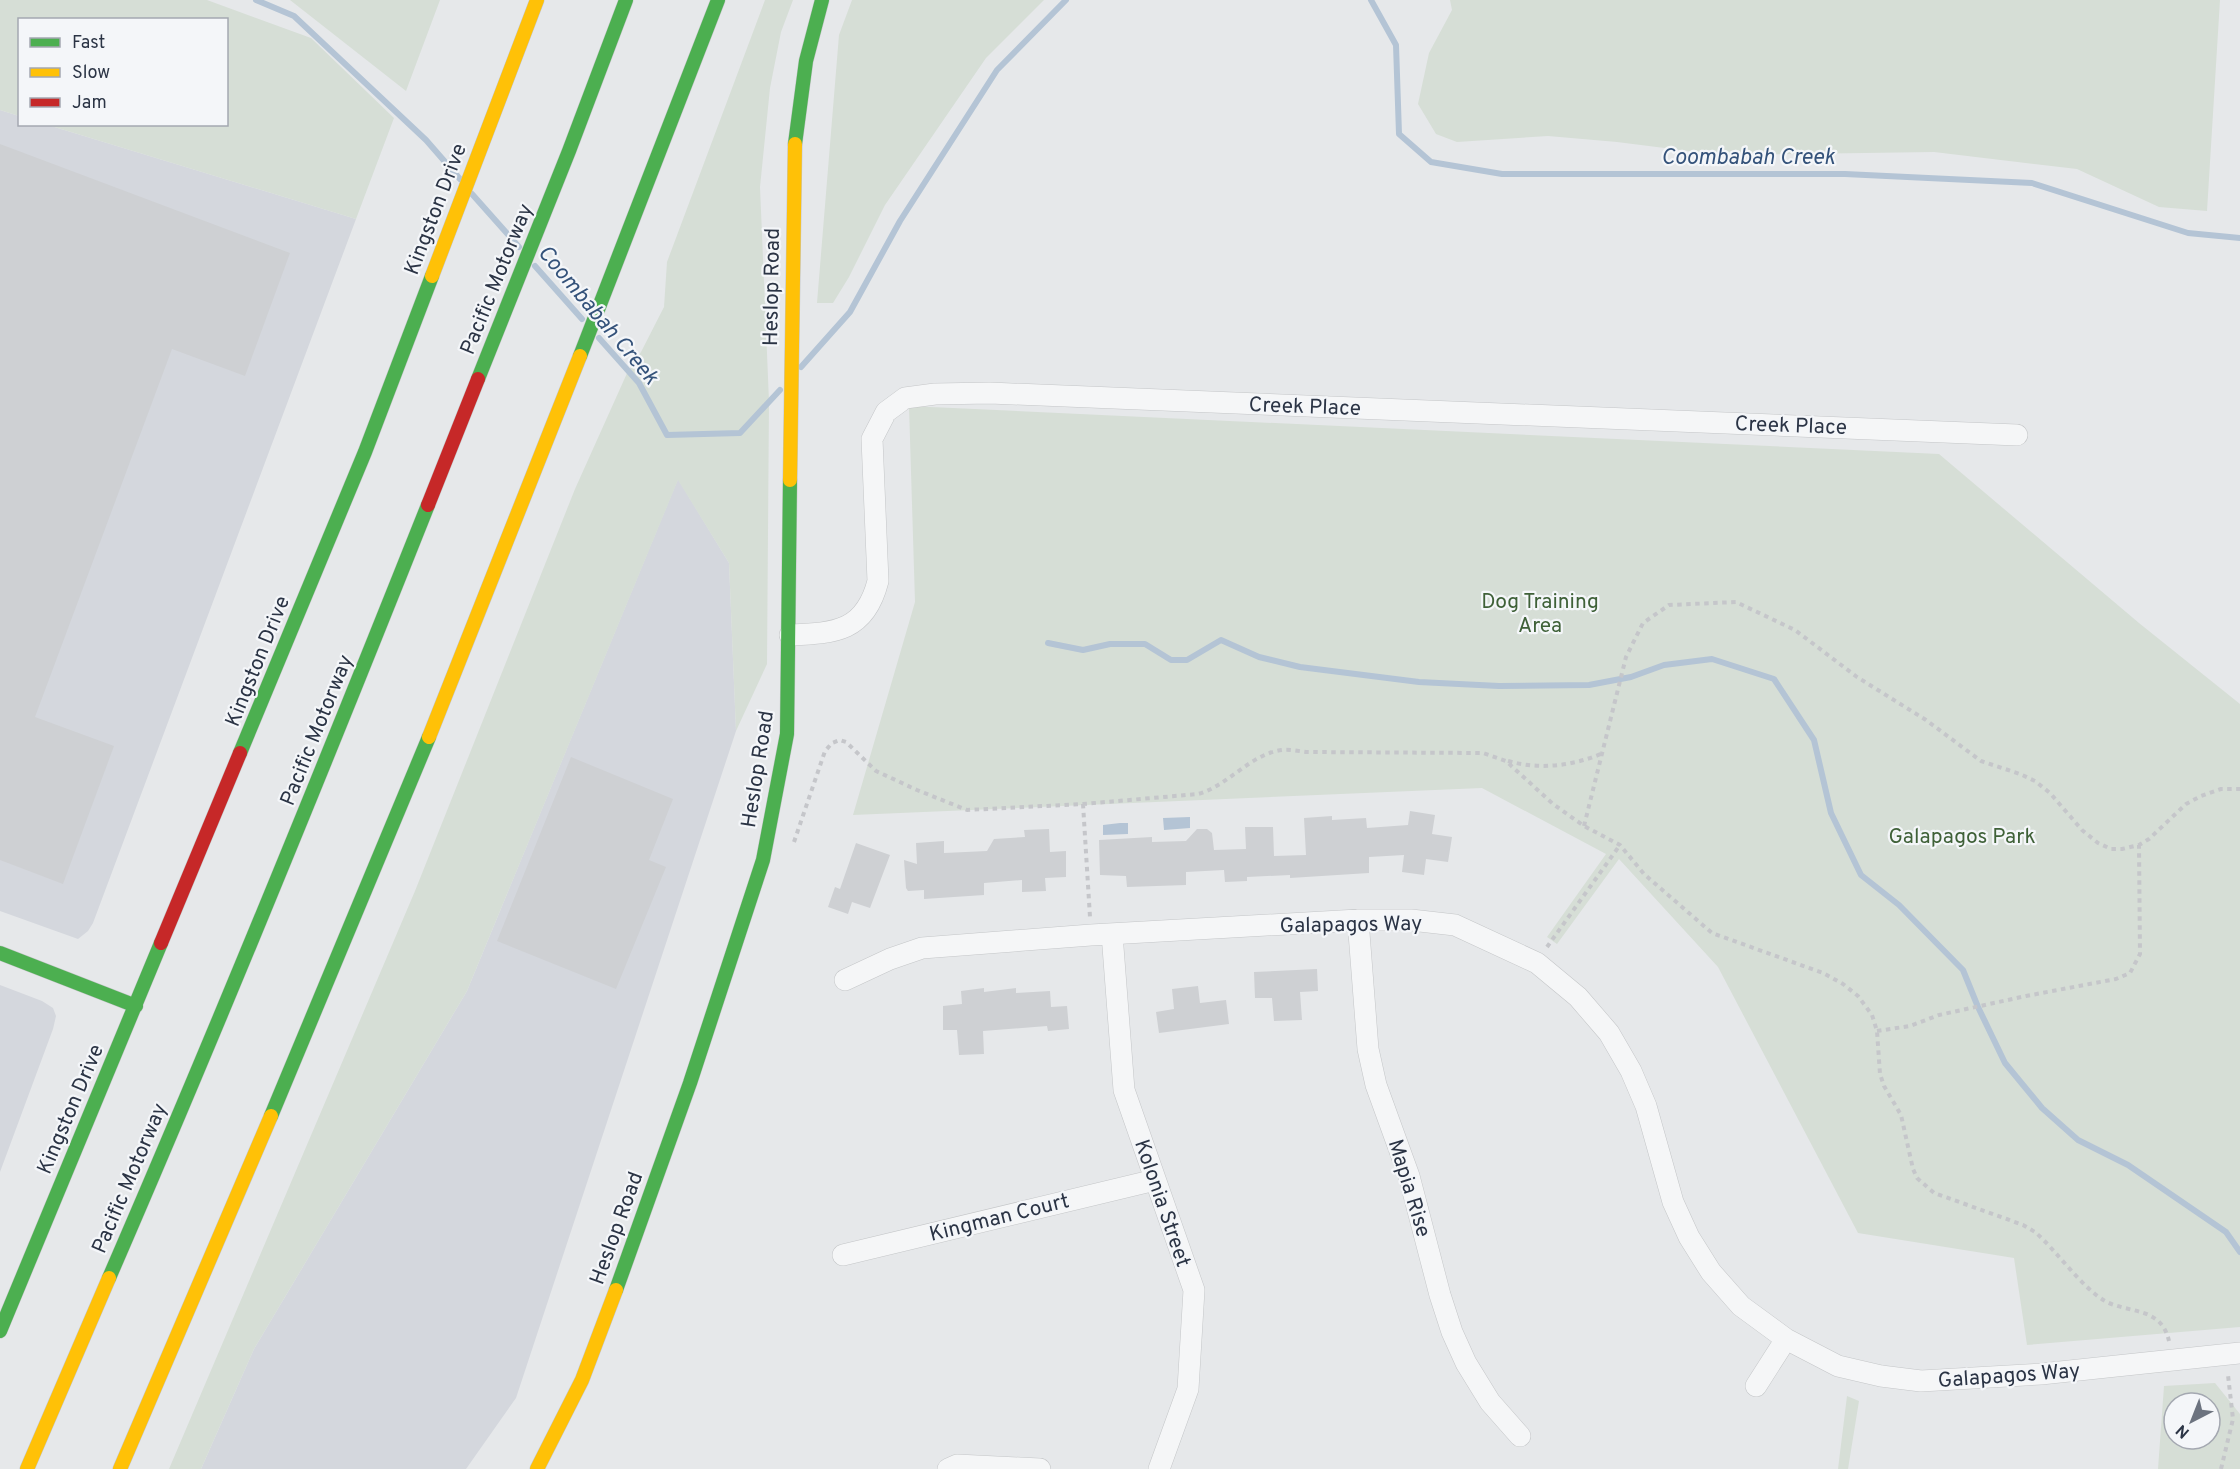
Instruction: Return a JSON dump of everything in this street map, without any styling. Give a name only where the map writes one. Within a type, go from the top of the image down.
[{"type":"main road","name":"Kingston Drive","points":[[0,1331],[365,452],[537,0]]},
{"type":"main road","name":"Pacific Motorway","points":[[27,1469],[194,1082],[316,787],[569,151],[626,0]]},
{"type":"main road","points":[[120,1469],[294,1063],[538,463],[718,0]]},
{"type":"main road","name":"Heslop Road","points":[[537,1469],[582,1380],[620,1280],[697,1061],[763,860],[787,734],[790,635],[793,218],[797,108],[807,50],[822,0]]},
{"type":"main road","points":[[0,953],[136,1006]]},
{"type":"street","name":"Creek Place","points":[[790,635],[830,632],[848,627],[863,615],[873,600],[878,581],[872,439],[886,412],[905,398],[934,394],[990,393],[2017,435]]},
{"type":"street","name":"Galapagos Way","points":[[845,980],[890,959],[922,948],[1101,934],[1358,920],[1411,920],[1455,925],[1537,963],[1578,997],[1609,1033],[1631,1071],[1646,1106],[1673,1202],[1689,1238],[1711,1272],[1741,1306],[1786,1339],[1838,1366],[1921,1382],[2041,1374],[2236,1353]]},
{"type":"street","name":"Mapia Rise","points":[[1358,920],[1368,1050],[1376,1085],[1409,1176],[1440,1295],[1452,1332],[1466,1363],[1490,1402],[1520,1436]]},
{"type":"street","name":"Kolonia Street","points":[[1101,934],[1124,1090],[1194,1290],[1188,1389],[1159,1469]]},
{"type":"street","name":"Kingman Court","points":[[843,1255],[1155,1180]]},
{"type":"street","points":[[1756,1386],[1786,1339]]},
{"type":"street","points":[[948,1469],[957,1465],[1040,1469]]},
{"type":"path","points":[[1584,826],[1626,657],[1643,623],[1669,605],[1736,602],[1795,630],[1857,676],[1926,720],[1981,761],[2035,781],[2050,793],[2082,830],[2098,843],[2111,849],[2139,845],[2161,829],[2186,804],[2201,796],[2221,789],[2240,789]]},
{"type":"path","points":[[1506,760],[1522,765],[1542,767],[1580,763],[1601,754]]},
{"type":"path","points":[[1083,804],[1101,934]]},
{"type":"path","points":[[1537,963],[1620,845]]},
{"type":"path","points":[[1877,1031],[1910,1026],[1939,1015],[1991,1003],[2116,979],[2130,973],[2140,954],[2139,845]]},
{"type":"path","points":[[2221,1469],[2233,1419],[2228,1374]]},
{"type":"shaded area","points":[[0,110],[18,116],[18,126],[51,126],[356,219],[93,923],[88,931],[78,939],[0,911]]},
{"type":"shaded area","points":[[678,479],[729,563],[736,731],[516,1398],[466,1469],[201,1469],[254,1349],[467,991]]},
{"type":"shaded area","points":[[0,985],[42,1001],[53,1008],[56,1016],[0,1172]]},
{"type":"green space","points":[[0,0],[207,0],[311,38],[394,118],[356,219],[51,126],[228,126],[228,18],[18,18],[18,116],[0,110]]},
{"type":"green space","points":[[290,0],[440,0],[406,91]]},
{"type":"green space","points":[[765,0],[793,0],[781,32],[770,88],[760,187],[769,401],[767,664],[736,731],[729,563],[678,480],[467,991],[254,1349],[201,1469],[169,1469],[415,891],[575,489],[628,371],[641,352],[664,307],[667,262]]},
{"type":"green space","points":[[852,0],[1044,0],[986,58],[885,205],[849,277],[833,303],[817,303],[839,35]]},
{"type":"green space","points":[[1450,0],[2220,0],[2207,211],[2159,207],[2077,169],[1934,152],[1720,155],[1548,136],[1457,142],[1436,134],[1418,104],[1429,53],[1452,10]]},
{"type":"green space","name":"Galapagos Park","points":[[909,406],[1939,454],[2139,623],[2240,704],[2240,1327],[2027,1345],[2014,1258],[1858,1233],[1718,967],[1619,859],[1557,944],[1547,937],[1606,854],[1482,788],[853,815],[915,602]]},
{"type":"green space","points":[[2215,1383],[2221,1391],[2164,1391],[2164,1386]]},
{"type":"green space","points":[[2222,1392],[2240,1414],[2240,1469],[2158,1469],[2162,1414],[2162,1451],[2222,1451]]},
{"type":"green space","points":[[1847,1396],[1859,1401],[1848,1469],[1838,1469]]},
{"type":"water","points":[[1190,817],[1190,828],[1164,830],[1163,818]]},
{"type":"water","points":[[1128,823],[1128,834],[1103,835],[1103,825]]},
{"type":"building","points":[[0,144],[290,253],[245,376],[172,349],[35,717],[114,746],[63,884],[0,860]]},
{"type":"building","points":[[571,757],[673,799],[649,860],[666,867],[616,989],[497,941]]},
{"type":"building","points":[[1410,811],[1435,815],[1432,834],[1452,837],[1448,862],[1426,859],[1424,875],[1402,872],[1404,855],[1369,857],[1369,873],[1290,878],[1290,875],[1247,877],[1247,881],[1225,882],[1224,870],[1186,872],[1186,885],[1127,887],[1126,876],[1100,875],[1099,840],[1152,837],[1152,842],[1186,841],[1197,829],[1207,829],[1212,833],[1214,850],[1246,849],[1245,827],[1273,827],[1274,856],[1306,855],[1304,818],[1332,816],[1332,820],[1366,818],[1367,828],[1408,825]]},
{"type":"building","points":[[1049,829],[1050,852],[1066,851],[1066,877],[1045,878],[1046,891],[1022,892],[1022,880],[984,883],[984,895],[924,899],[924,890],[908,891],[906,888],[904,860],[917,864],[916,843],[944,841],[944,853],[987,851],[994,839],[1025,837],[1024,830]]},
{"type":"building","points":[[856,843],[890,855],[870,908],[852,902],[848,914],[828,907],[835,887],[840,889]]},
{"type":"building","points":[[1317,969],[1318,991],[1300,992],[1302,1020],[1274,1021],[1272,998],[1255,998],[1254,972]]},
{"type":"building","points":[[1198,986],[1200,1003],[1226,1000],[1229,1024],[1159,1033],[1156,1012],[1174,1009],[1172,989]]},
{"type":"building","points":[[984,988],[984,992],[1016,988],[1016,993],[1050,991],[1051,1007],[1067,1006],[1069,1029],[1048,1031],[1047,1026],[983,1031],[984,1054],[959,1055],[957,1030],[943,1030],[943,1006],[962,1004],[961,991]]},
{"type":"waterway","name":"Coombabah Creek","points":[[256,0],[294,16],[426,140],[460,179]]},
{"type":"waterway","name":"Coombabah Creek","points":[[801,367],[850,312],[900,221],[997,70],[1066,0]]},
{"type":"waterway","name":"Coombabah Creek","points":[[1371,0],[1396,45],[1399,134],[1431,162],[1502,174],[1845,174],[2032,183],[2188,233],[2240,238]]},
{"type":"waterway","name":"Coombabah Creek","points":[[472,194],[519,247]]},
{"type":"waterway","name":"Coombabah Creek","points":[[535,266],[582,319]]},
{"type":"waterway","name":"Coombabah Creek","points":[[599,338],[639,383],[667,435],[740,433],[780,390]]},
{"type":"waterway","points":[[1048,643],[1083,650],[1110,644],[1145,644],[1171,660],[1187,660],[1221,640],[1259,657],[1300,667],[1419,682],[1499,686],[1589,685],[1631,677],[1664,665],[1712,659],[1774,679],[1814,740],[1831,813],[1861,875],[1899,905],[1963,970],[2005,1063],[2042,1108],[2078,1140],[2128,1165],[2226,1232],[2240,1252]]},
{"type":"traffic: fast","points":[[478,379],[569,151],[626,0]]},
{"type":"traffic: fast","points":[[580,356],[718,0]]},
{"type":"traffic: fast","points":[[795,144],[806,61],[822,0]]},
{"type":"traffic: fast","points":[[240,753],[365,452],[432,276]]},
{"type":"traffic: fast","points":[[616,1290],[690,1083],[763,860],[787,734],[790,480]]},
{"type":"traffic: fast","points":[[109,1278],[271,893],[428,505]]},
{"type":"traffic: fast","points":[[271,1116],[429,737]]},
{"type":"traffic: fast","points":[[0,1331],[161,943]]},
{"type":"traffic: fast","points":[[0,953],[136,1006]]},
{"type":"traffic: slow","points":[[432,276],[537,0]]},
{"type":"traffic: slow","points":[[790,480],[795,144]]},
{"type":"traffic: slow","points":[[429,737],[580,356]]},
{"type":"traffic: slow","points":[[120,1469],[271,1116]]},
{"type":"traffic: slow","points":[[27,1469],[109,1278]]},
{"type":"traffic: slow","points":[[537,1469],[582,1380],[616,1290]]},
{"type":"traffic: jam","points":[[428,505],[478,379]]},
{"type":"traffic: jam","points":[[161,943],[240,753]]},
{"type":"park label","name":"Dog Training Area","points":[[1540,613]]}]
